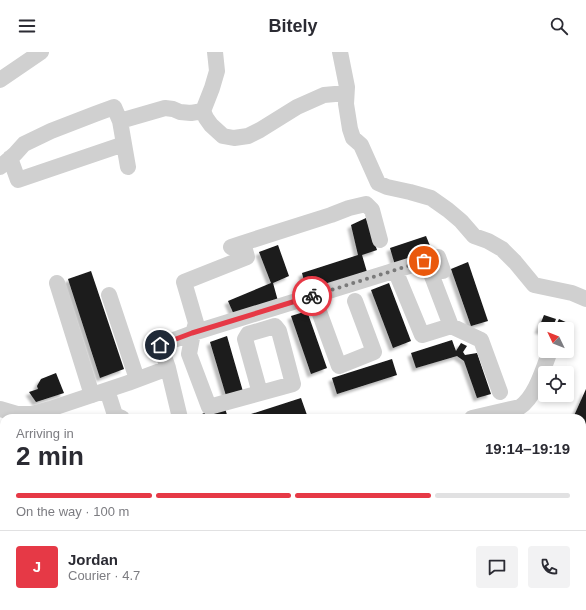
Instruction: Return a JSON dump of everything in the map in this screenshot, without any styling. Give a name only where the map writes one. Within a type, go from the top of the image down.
[{"type":"street","points":[[0,80],[41,52]]},
{"type":"street","points":[[215,52],[217,71],[204,111],[206,118],[211,125],[223,136],[234,138],[248,136],[297,107],[324,95],[346,93]]},
{"type":"street","points":[[340,52],[346,87],[346,104],[350,129],[353,138],[361,145],[378,183],[387,187],[431,198],[461,221],[474,236],[488,241],[502,249],[534,285],[572,293],[586,299]]},
{"type":"street","points":[[124,144],[18,180],[5,162],[24,144],[51,131],[114,107],[120,121],[124,144],[128,167]]},
{"type":"street","points":[[120,121],[165,108],[190,113],[204,111]]},
{"type":"street","points":[[260,393],[209,407],[189,354],[192,333],[196,322],[184,282],[247,258],[237,245],[331,215],[348,208],[366,204],[372,210],[380,240]]},
{"type":"street","points":[[179,414],[168,368],[160,345],[192,333],[438,257],[436,271],[451,326]]},
{"type":"street","points":[[395,270],[422,335],[451,326],[481,340],[500,392]]},
{"type":"street","points":[[57,283],[100,392],[114,414]]},
{"type":"street","points":[[110,295],[137,379]]},
{"type":"street","points":[[313,296],[339,366],[374,352],[355,300]]},
{"type":"street","points":[[508,414],[526,402],[534,391],[547,358]]},
{"type":"street","points":[[36,414],[168,368]]},
{"type":"street","points":[[0,409],[17,414]]},
{"type":"building","points":[[366,218],[377,250],[362,255],[367,272],[307,292],[302,273],[358,255],[351,225]]},
{"type":"building","points":[[426,236],[433,253],[395,265],[390,248]]},
{"type":"building","points":[[278,245],[289,276],[273,283],[278,301],[235,317],[228,301],[271,283],[259,252]]},
{"type":"building","points":[[468,262],[488,321],[471,326],[451,269]]},
{"type":"building","points":[[91,271],[124,369],[100,378],[68,279]]},
{"type":"building","points":[[389,283],[411,341],[393,348],[371,290]]},
{"type":"building","points":[[307,311],[327,368],[311,374],[291,316]]},
{"type":"building","points":[[544,315],[556,319],[555,322],[541,322]]},
{"type":"building","points":[[559,319],[566,322],[558,322]]},
{"type":"building","points":[[227,336],[244,395],[227,399],[210,342]]},
{"type":"building","points":[[452,340],[456,351],[461,343],[467,346],[463,352],[465,355],[477,353],[491,394],[477,398],[464,361],[457,356],[416,368],[411,353]]},
{"type":"building","points":[[392,359],[397,375],[337,394],[332,378]]},
{"type":"building","points":[[56,373],[64,393],[36,402],[29,392],[38,389],[37,386],[41,379]]},
{"type":"building","points":[[586,389],[586,414],[575,414]]},
{"type":"building","points":[[301,398],[307,414],[251,414]]},
{"type":"building","points":[[224,405],[227,414],[202,414]]},
{"type":"way so far","points":[[312,296],[424,261]]},
{"type":"route","points":[[160,345],[192,333],[312,296]]}]
